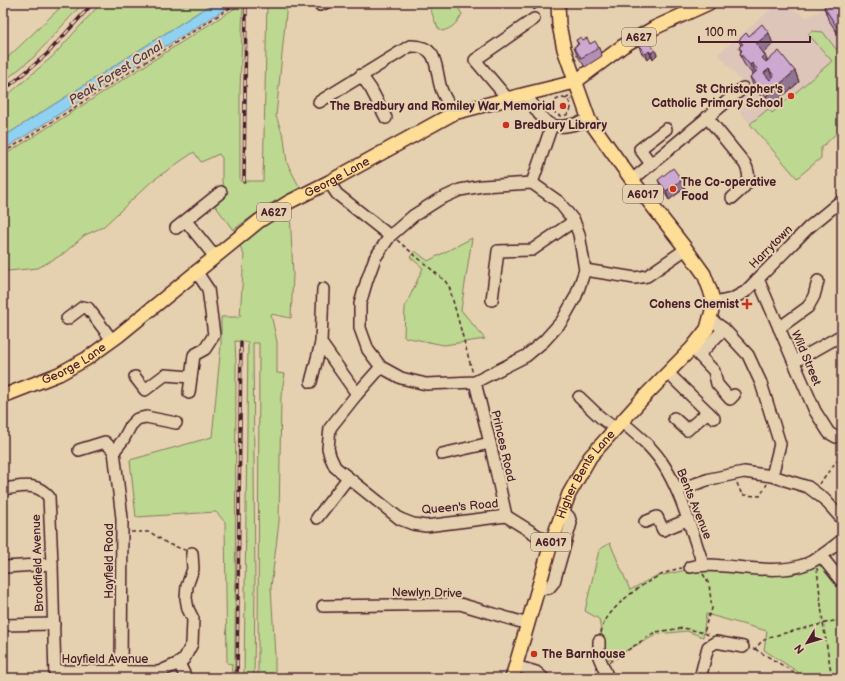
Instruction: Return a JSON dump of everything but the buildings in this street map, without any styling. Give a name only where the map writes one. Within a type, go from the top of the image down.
[{"type":"main road","points":[[558,3],[558,24],[564,49],[575,82]]},
{"type":"main road","name":"A627","points":[[575,82],[623,46],[654,28],[706,4]]},
{"type":"main road","name":"George Lane","points":[[3,396],[60,374],[86,359],[112,340],[259,221],[289,202],[329,182],[454,113],[575,82]]},
{"type":"main road","name":"A6017","points":[[575,82],[589,120],[632,180],[704,274],[714,303]]},
{"type":"main road","name":"Higher Bents Lane","points":[[514,672],[551,544],[569,494],[590,458],[619,425],[668,373],[695,351],[707,330],[714,303]]},
{"type":"street","points":[[508,99],[475,60],[535,19]]},
{"type":"street","points":[[319,102],[410,46],[418,46],[427,50],[434,57],[440,86],[454,113]]},
{"type":"street","points":[[361,75],[371,89],[386,118]]},
{"type":"street","points":[[632,180],[743,88]]},
{"type":"street","points":[[526,94],[540,116],[552,125],[575,125],[589,120]]},
{"type":"street","points":[[707,117],[749,172],[749,180],[745,186],[732,198]]},
{"type":"street","points":[[532,183],[552,125]]},
{"type":"street","points":[[651,164],[640,150],[666,129]]},
{"type":"street","points":[[329,182],[337,194],[391,236]]},
{"type":"street","points":[[532,183],[559,202],[574,220],[579,234],[585,270],[576,296],[562,321],[544,341],[526,356],[475,382],[426,384],[401,378],[381,367],[368,350],[360,328],[360,304],[375,258],[391,236],[413,216],[438,200],[460,190],[482,186],[532,183]]},
{"type":"street","points":[[176,228],[221,192]]},
{"type":"street","name":"Harrytown","points":[[714,303],[732,300],[744,292],[808,228],[842,200]]},
{"type":"street","points":[[492,300],[498,251],[532,250],[574,220]]},
{"type":"street","points":[[186,221],[215,257]]},
{"type":"street","points":[[585,270],[634,278],[647,276],[686,249]]},
{"type":"street","points":[[189,393],[194,355],[206,349],[214,335],[208,289],[196,271]]},
{"type":"street","name":"Wild Street","points":[[758,279],[815,411],[829,433],[836,437],[842,436]]},
{"type":"street","points":[[779,328],[808,307],[814,296],[818,281]]},
{"type":"street","points":[[311,382],[321,343],[323,288]]},
{"type":"street","points":[[67,319],[83,308],[88,308],[112,340]]},
{"type":"street","points":[[710,319],[724,329],[748,355],[761,383],[780,444],[772,476]]},
{"type":"street","points":[[724,329],[695,351],[714,371],[717,384],[730,399],[734,395]]},
{"type":"street","points":[[794,362],[842,335]]},
{"type":"street","points":[[321,343],[357,394]]},
{"type":"street","name":"Queen's Road","points":[[381,367],[330,428],[328,448],[335,467],[400,519],[413,524],[426,526],[506,516],[551,544]]},
{"type":"street","points":[[668,373],[711,415],[687,430],[674,418]]},
{"type":"street","points":[[135,377],[145,390],[165,375],[191,377]]},
{"type":"street","name":"Princes Road","points":[[475,382],[506,516]]},
{"type":"street","name":"Bents Avenue","points":[[579,397],[600,417],[619,425],[646,443],[661,460],[677,490],[688,520],[697,565]]},
{"type":"street","points":[[79,450],[103,438],[114,451],[123,440],[131,424],[137,419],[146,417],[176,423]]},
{"type":"street","points":[[442,454],[490,443]]},
{"type":"street","name":"Hayfield Road","points":[[114,451],[122,518],[121,672]]},
{"type":"street","points":[[677,490],[710,479],[744,472],[772,476],[808,487],[824,499],[842,519]]},
{"type":"street","points":[[317,518],[348,478]]},
{"type":"street","name":"Brookfield Avenue","points":[[3,489],[34,486],[43,490],[49,498],[55,675]]},
{"type":"street","points":[[538,589],[549,588],[554,582],[571,523],[569,517],[563,511]]},
{"type":"street","points":[[645,522],[657,517],[663,530],[688,520]]},
{"type":"street","points":[[697,565],[778,570],[803,565],[818,557],[842,540]]},
{"type":"street","name":"Hayfield Avenue","points":[[55,675],[160,672],[184,659],[192,644],[194,619],[188,609],[186,598],[187,586],[194,569],[192,552]]},
{"type":"street","points":[[818,557],[842,582]]},
{"type":"street","points":[[6,567],[52,564]]},
{"type":"street","name":"Newlyn Drive","points":[[322,606],[460,604],[528,624]]},
{"type":"street","points":[[3,625],[54,624]]},
{"type":"street","points":[[599,640],[599,657],[608,678]]},
{"type":"street","points":[[700,678],[708,647],[716,642],[743,647]]},
{"type":"street","points":[[179,663],[186,678]]},
{"type":"street","points":[[514,672],[536,672],[543,678]]},
{"type":"path","points":[[535,19],[532,10],[546,3]]},
{"type":"path","points":[[3,153],[233,6]]},
{"type":"path","points":[[562,98],[566,99],[571,105],[570,112],[562,116],[557,114],[553,107],[555,101],[562,98]]},
{"type":"path","points":[[391,236],[449,286],[475,382]]},
{"type":"path","points":[[814,491],[842,454]]},
{"type":"path","points":[[732,474],[742,495],[760,496],[772,476]]},
{"type":"path","points":[[122,531],[150,532],[168,544],[192,552]]},
{"type":"path","points":[[818,557],[823,623],[832,678]]},
{"type":"path","points":[[599,640],[604,622],[618,604],[659,576],[673,570],[697,565],[709,584],[712,597],[712,609],[708,617],[704,633]]},
{"type":"path","points":[[755,649],[761,642],[769,637],[842,619]]},
{"type":"path","points":[[603,667],[655,632],[684,628],[704,633],[710,636],[708,647]]},
{"type":"path","points":[[743,647],[755,649],[792,671],[799,678]]},
{"type":"shaded area","name":"St Christopher's Catholic Primary School","points":[[778,3],[783,3],[806,17],[823,10],[829,3],[842,3],[842,128],[821,148],[821,158],[797,178],[731,102],[749,90],[718,54]]},
{"type":"green space","points":[[65,3],[83,3],[34,57],[3,82],[3,62]]},
{"type":"green space","points":[[101,3],[213,3],[3,137],[3,99],[53,56]]},
{"type":"green space","points":[[243,3],[240,91],[240,181],[263,181],[267,3],[287,3],[276,116],[284,138],[287,163],[300,188],[268,205],[233,230],[214,204],[225,192],[222,182],[222,158],[219,154],[201,162],[194,152],[152,181],[103,227],[85,235],[63,254],[38,268],[8,271],[3,269],[3,156]]},
{"type":"green space","points":[[422,3],[460,3],[459,9],[462,14],[454,25],[449,29],[442,31],[438,28],[428,7]]},
{"type":"green space","points":[[812,31],[823,32],[836,49],[842,52],[842,128],[821,148],[821,158],[797,178],[750,124],[768,109],[772,113],[832,61],[808,34]]},
{"type":"green space","points":[[290,209],[293,275],[291,318],[271,314],[277,342],[277,373],[285,374],[281,396],[279,522],[271,587],[275,678],[258,678],[259,343],[253,343],[255,584],[254,678],[244,678],[248,342],[235,341],[235,663],[234,678],[231,678],[232,664],[227,663],[225,522],[216,512],[136,517],[130,460],[212,437],[221,345],[221,317],[240,317],[244,255],[239,244]]},
{"type":"green space","points":[[472,238],[461,310],[485,339],[444,345],[404,337],[405,307],[423,268],[410,257],[415,251],[428,261]]},
{"type":"green space","points":[[610,543],[630,590],[654,577],[705,566],[819,564],[823,566],[842,589],[842,678],[804,678],[798,672],[764,650],[767,631],[706,614],[703,637],[687,631],[658,634],[606,661],[599,619],[585,611],[599,550]]},
{"type":"water","name":"Peak Forest Canal","points":[[213,3],[231,3],[232,5],[3,150],[3,137]]},
{"type":"railway","points":[[3,91],[47,54],[93,3]]},
{"type":"railway","points":[[244,182],[246,3]]},
{"type":"railway","points":[[237,678],[241,342]]},
{"type":"place","name":"St Christopher's Catholic Primary School","points":[[791,96]]},
{"type":"place","name":"The Bredbury and Romiley War Memorial","points":[[563,106]]},
{"type":"place","name":"Bredbury Library","points":[[506,125]]},
{"type":"place","name":"The Co-operative Food","points":[[673,189]]},
{"type":"place","name":"Cohens Chemist","points":[[747,304]]},
{"type":"place","name":"The Barnhouse","points":[[534,654]]}]
